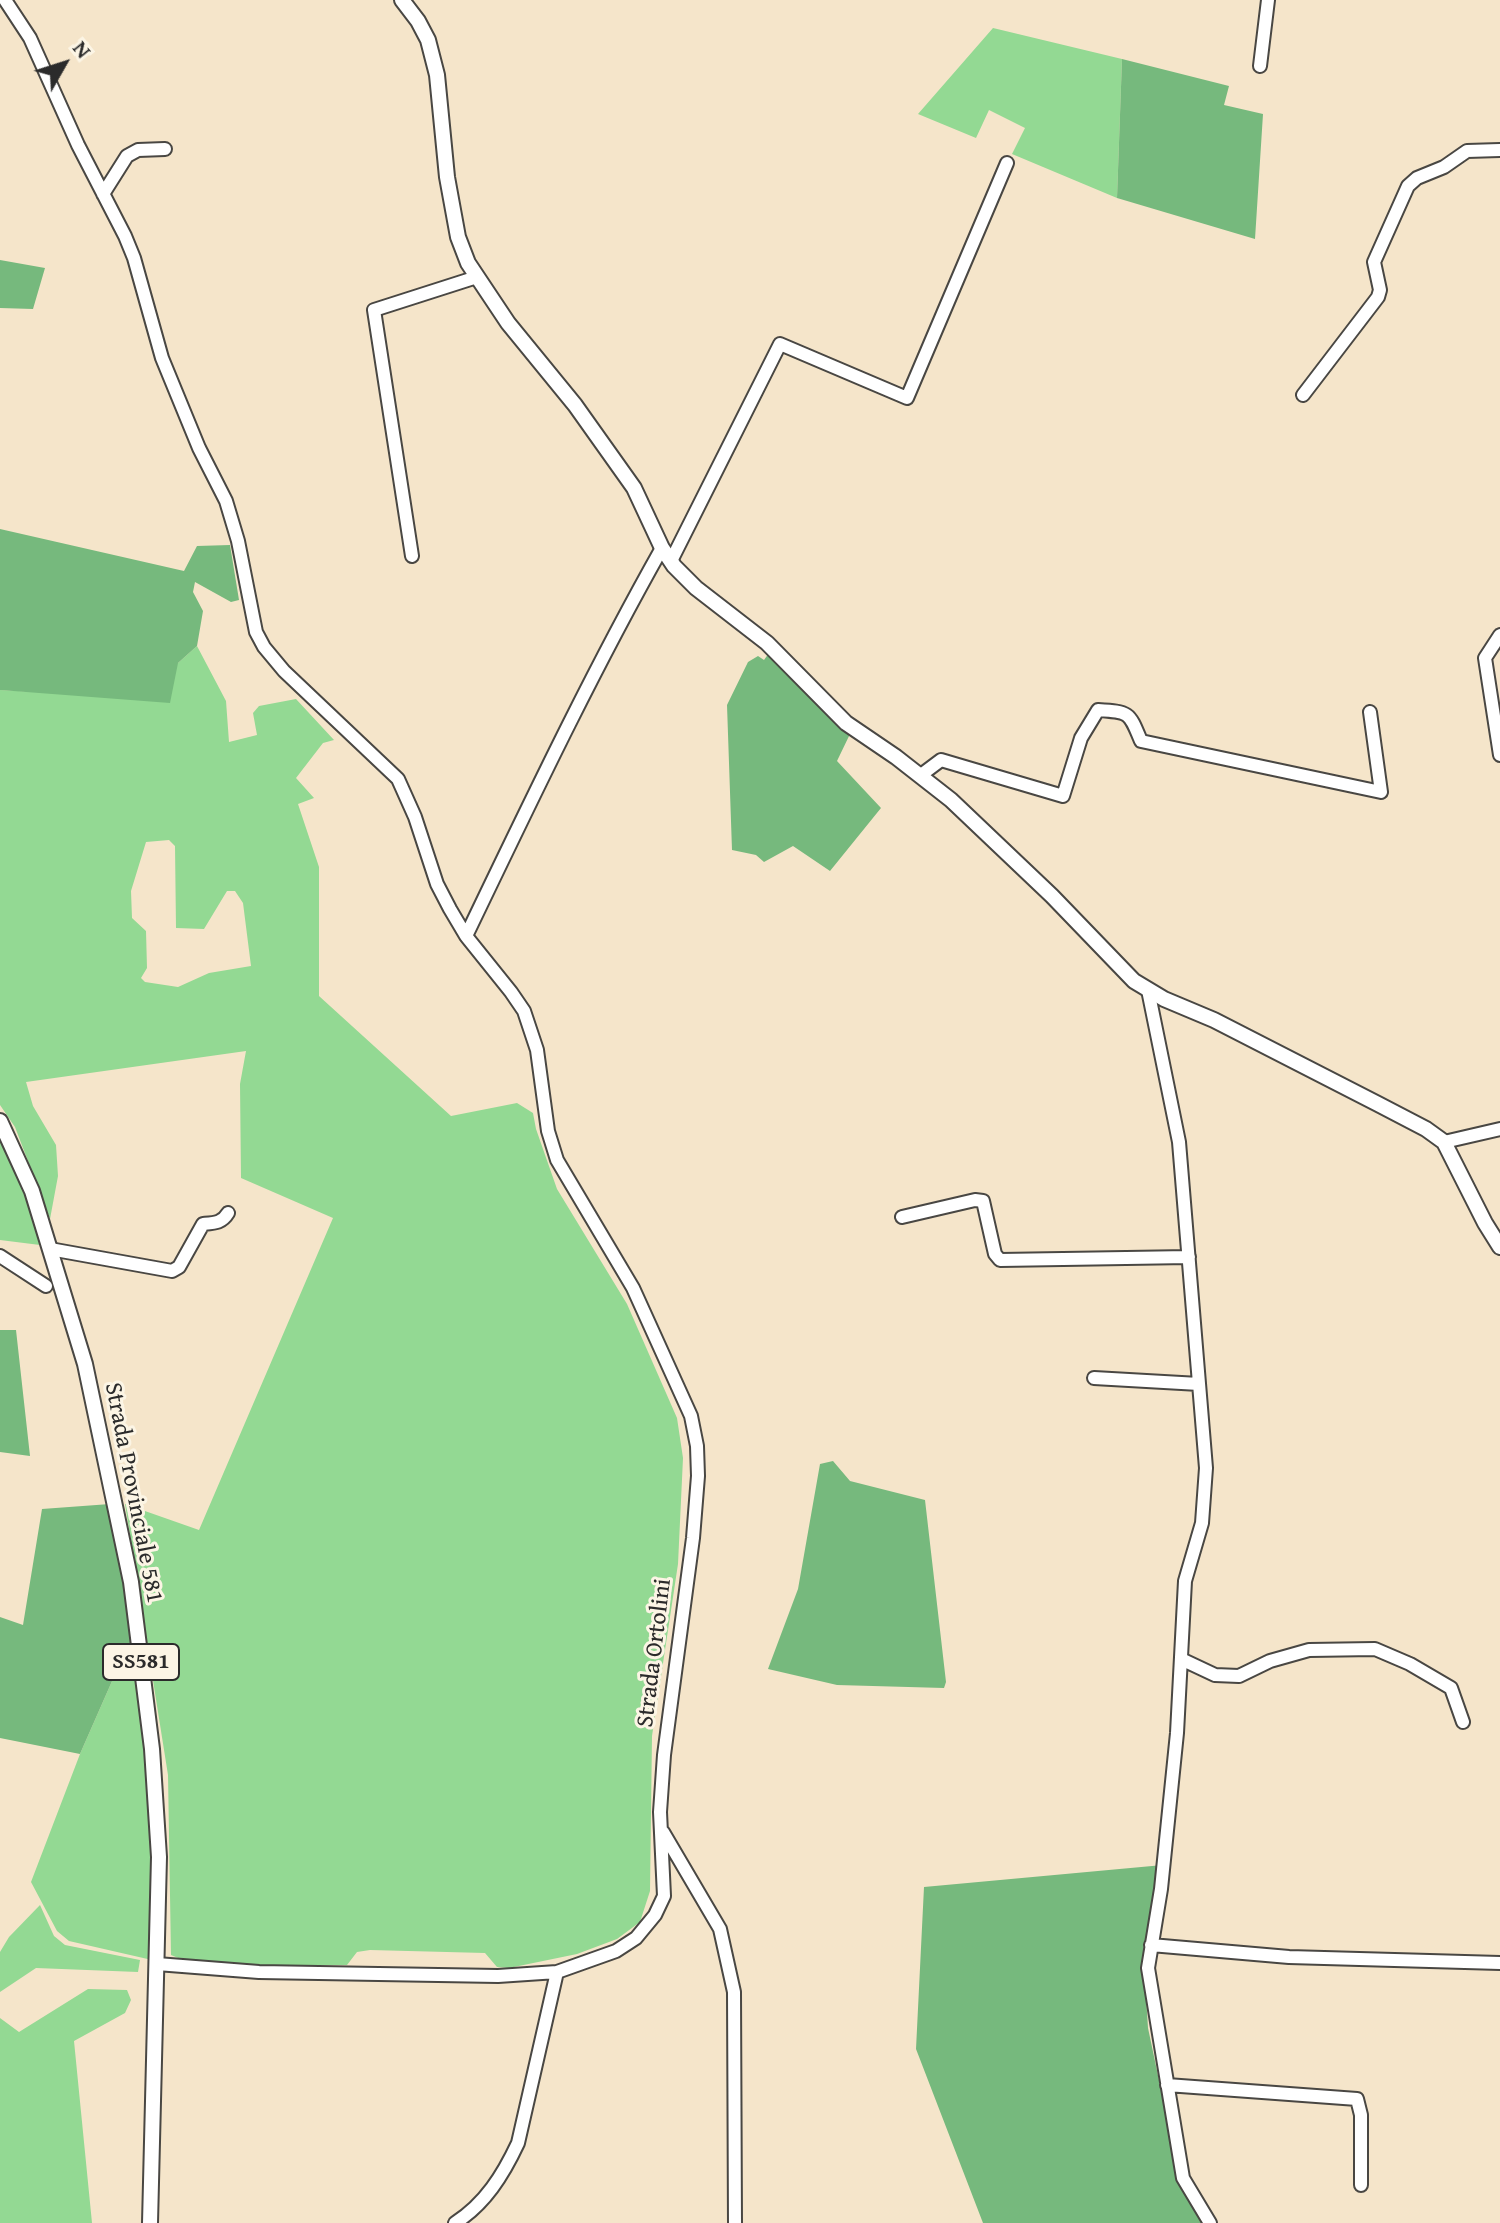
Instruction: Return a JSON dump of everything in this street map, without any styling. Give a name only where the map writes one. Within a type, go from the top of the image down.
[{"type":"main road","points":[[402,0],[418,21],[437,75],[443,145],[458,237],[468,263],[508,323],[575,405],[634,488],[671,561],[696,588],[767,643],[846,723],[921,775],[998,843],[1134,981],[1365,1097],[1444,1142],[1500,1247]]},
{"type":"main road","name":"Strada Provinciale 581","points":[[0,1121],[32,1191],[85,1364],[131,1582],[152,1749],[159,1857],[150,2223]]},
{"type":"street","name":"Strada Ortolini","points":[[5,0],[30,38],[134,258],[162,358],[199,448],[226,501],[238,541],[256,632],[284,671],[398,779],[415,817],[437,884],[466,936],[511,992],[529,1022],[537,1050],[548,1131],[557,1160],[633,1288],[691,1416],[697,1446],[693,1538],[664,1755],[660,1812],[664,1896],[650,1923],[636,1938],[616,1951],[557,1972],[498,1976],[259,1972],[157,1964]]},
{"type":"street","points":[[1260,66],[1268,0]]},
{"type":"street","points":[[103,194],[127,156],[138,150],[165,149]]},
{"type":"street","points":[[1303,395],[1378,297],[1380,290],[1374,262],[1408,186],[1467,151],[1500,150]]},
{"type":"street","points":[[671,561],[780,344],[907,398],[1007,163]]},
{"type":"street","points":[[412,556],[374,310],[477,277]]},
{"type":"street","points":[[466,936],[578,706],[662,548]]},
{"type":"street","points":[[1500,635],[1485,658],[1500,755]]},
{"type":"street","points":[[921,775],[941,760],[1063,796],[1081,738],[1098,710],[1121,711],[1131,717],[1141,741],[1381,792],[1370,712]]},
{"type":"street","points":[[1148,990],[1179,1142],[1206,1468],[1202,1523],[1185,1581],[1177,1733],[1161,1889],[1148,1968],[1183,2178],[1210,2223]]},
{"type":"street","points":[[1444,1142],[1500,1129]]},
{"type":"street","points":[[902,1217],[975,1200],[983,1201],[995,1254],[1000,1260],[1189,1257]]},
{"type":"street","points":[[50,1249],[172,1271],[179,1267],[203,1224],[219,1223],[228,1213]]},
{"type":"street","points":[[0,1256],[46,1286]]},
{"type":"street","points":[[1094,1378],[1199,1384]]},
{"type":"street","points":[[1181,1659],[1215,1675],[1239,1676],[1270,1661],[1309,1650],[1375,1649],[1410,1664],[1451,1688],[1463,1722]]},
{"type":"street","points":[[662,1829],[720,1929],[734,1992],[735,2223]]},
{"type":"street","points":[[1151,1945],[1289,1957],[1500,1963]]},
{"type":"street","points":[[455,2223],[483,2200],[518,2143],[557,1972]]},
{"type":"street","points":[[1167,2085],[1357,2099],[1361,2115],[1361,2185]]},
{"type":"green space","points":[[993,28],[1122,59],[1117,198],[1012,154],[1025,128],[989,110],[976,138],[918,114]]},
{"type":"green space","points":[[1122,59],[1229,86],[1224,105],[1263,114],[1255,239],[1117,198]]},
{"type":"green space","points":[[0,260],[45,268],[33,309],[0,308]]},
{"type":"green space","points":[[0,529],[184,571],[197,546],[230,545],[239,600],[231,602],[195,582],[193,592],[203,611],[197,646],[178,663],[170,703],[0,690]]},
{"type":"green space","points":[[197,646],[226,701],[229,742],[257,735],[253,713],[259,706],[296,699],[334,740],[323,743],[296,778],[314,798],[298,804],[319,867],[319,996],[451,1116],[517,1103],[533,1113],[557,1189],[627,1304],[677,1418],[683,1458],[678,1564],[652,1736],[650,1891],[640,1922],[617,1939],[577,1954],[509,1968],[497,1967],[485,1953],[370,1950],[357,1952],[347,1965],[240,1965],[183,1960],[171,1955],[168,1775],[125,1504],[199,1530],[333,1218],[241,1178],[240,1084],[246,1051],[26,1082],[33,1106],[56,1145],[58,1176],[50,1219],[15,1127],[0,1105],[0,690],[37,692],[178,663]],"holes":[[[169,840],[175,846],[176,928],[204,929],[227,891],[235,891],[243,903],[251,966],[209,973],[178,987],[145,982],[141,978],[147,968],[146,931],[132,918],[131,891],[146,842]]]},
{"type":"green space","points":[[769,653],[850,734],[837,761],[881,808],[830,871],[793,846],[764,862],[756,855],[732,850],[727,705],[748,662],[758,656],[764,660]]},
{"type":"green space","points":[[0,1134],[20,1175],[40,1245],[0,1240]]},
{"type":"green space","points":[[0,1330],[16,1330],[30,1456],[0,1452]]},
{"type":"green space","points":[[833,1461],[850,1481],[925,1500],[946,1682],[944,1688],[837,1685],[768,1669],[798,1589],[820,1464]]},
{"type":"green space","points":[[110,1504],[137,1667],[120,1663],[80,1754],[0,1738],[0,1617],[23,1625],[42,1509]]},
{"type":"green space","points":[[120,1663],[137,1667],[154,1795],[152,1960],[69,1941],[57,1931],[31,1882],[80,1754]]},
{"type":"green space","points":[[1163,1865],[1144,1965],[1148,2028],[1180,2180],[1203,2223],[983,2223],[916,2049],[924,1887]]},
{"type":"green space","points":[[40,1905],[54,1936],[65,1945],[140,1960],[138,1972],[36,1968],[0,1992],[0,1952],[9,1937]]},
{"type":"green space","points":[[88,1989],[127,1990],[131,2000],[125,2013],[74,2041],[92,2223],[0,2223],[0,2018],[19,2032]]}]
